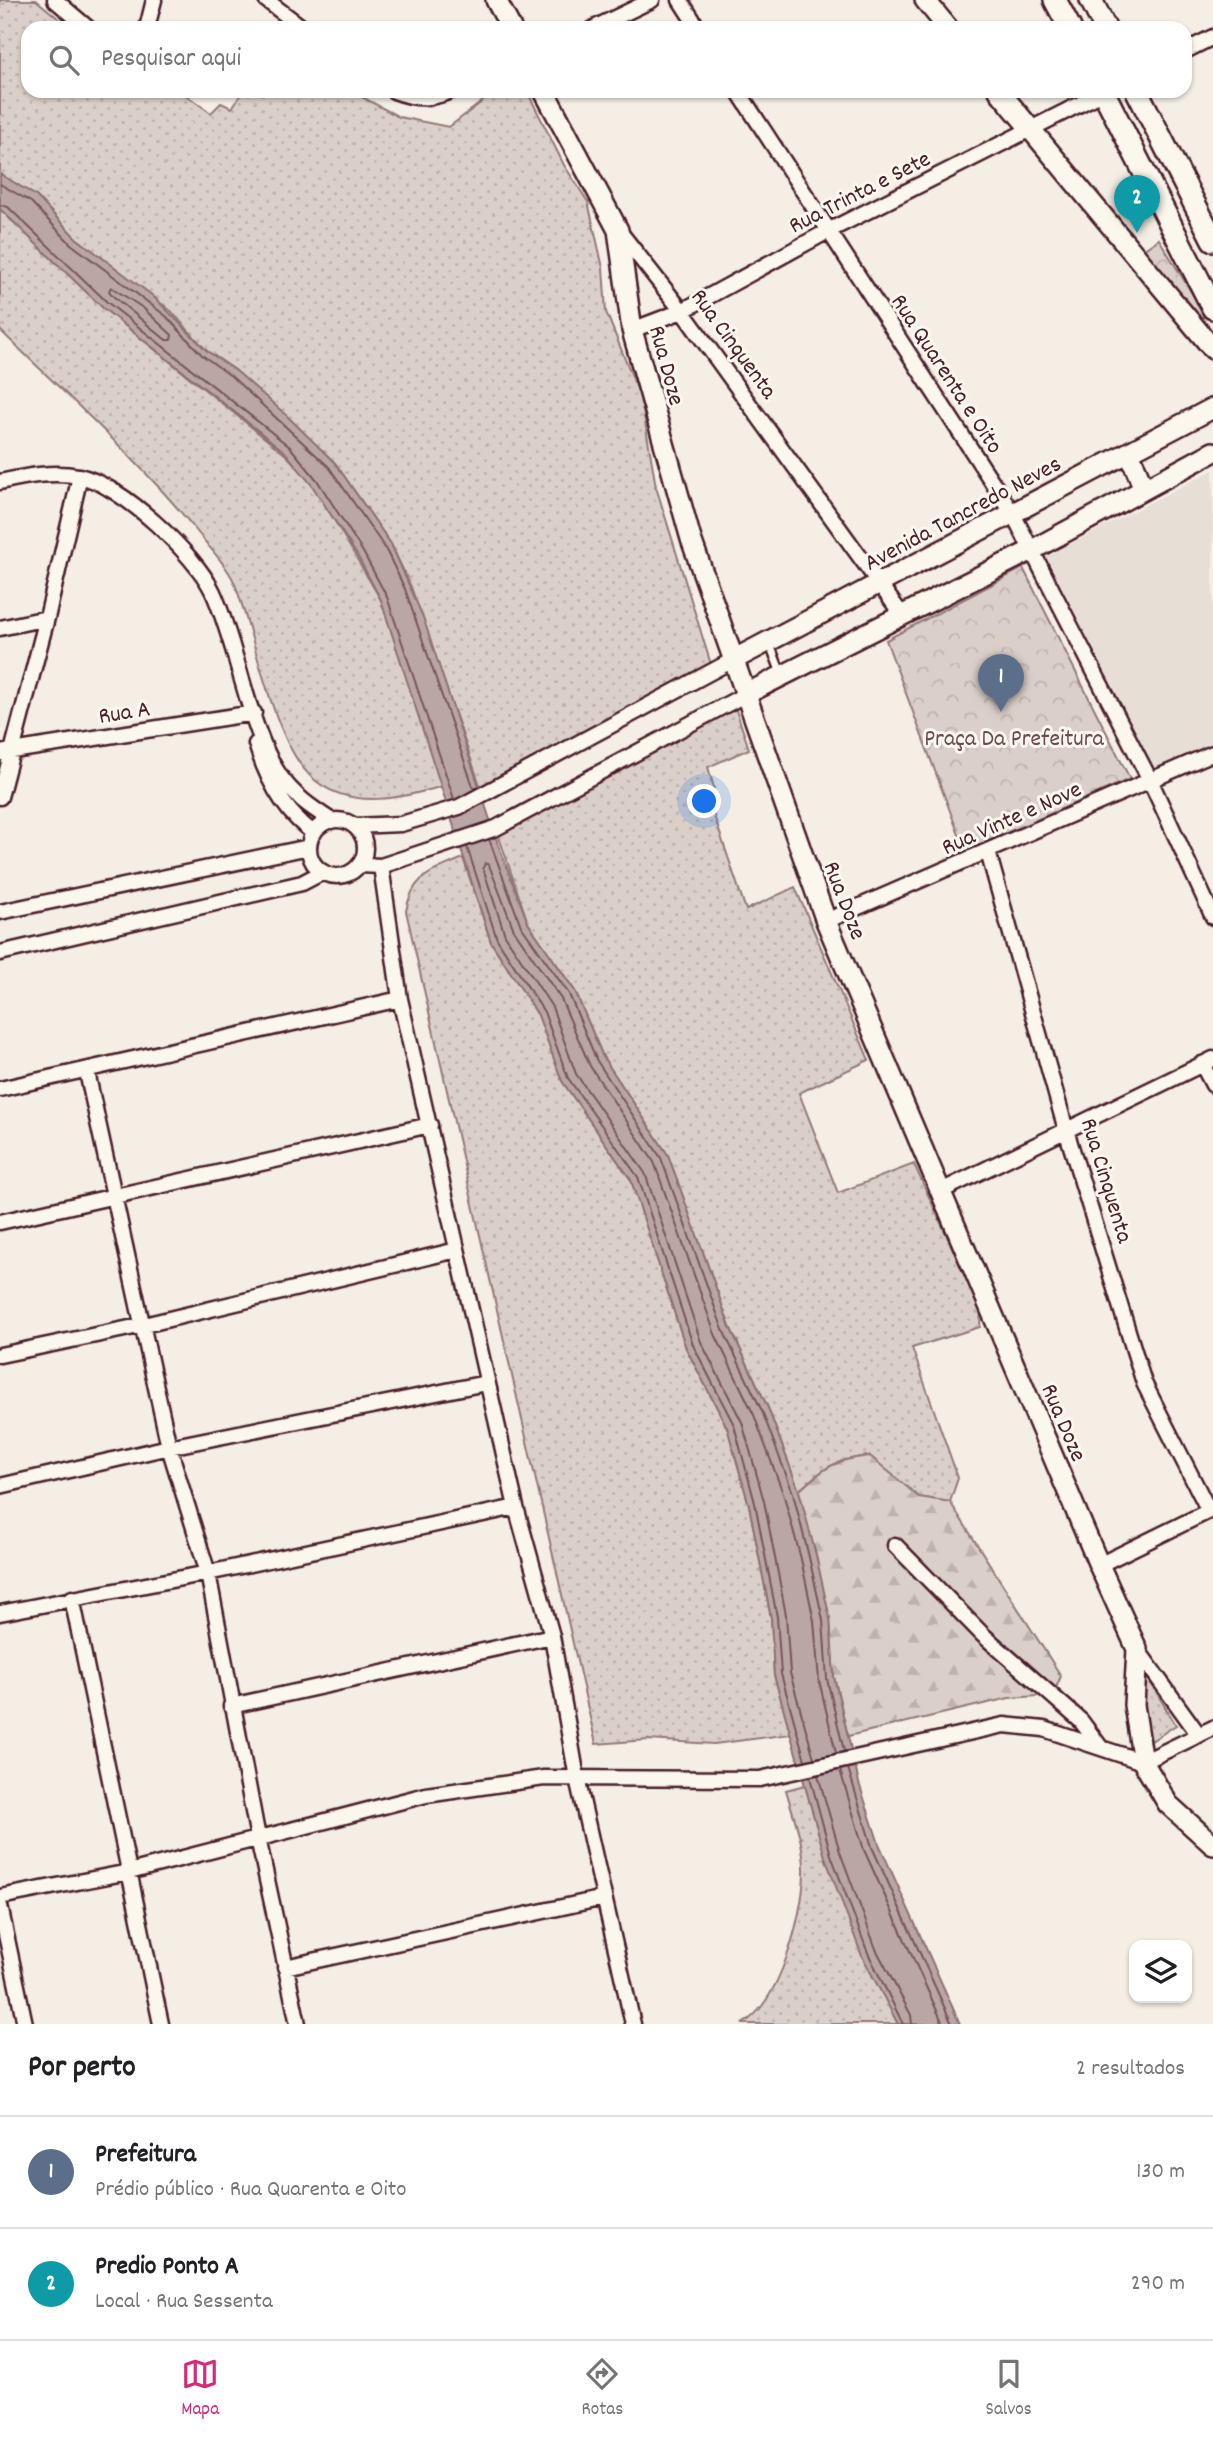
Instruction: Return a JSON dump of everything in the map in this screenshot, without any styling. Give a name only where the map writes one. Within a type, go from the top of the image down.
[{"type":"main road","points":[[1055,0],[1066,21]]},
{"type":"main road","points":[[1091,0],[1102,21]]},
{"type":"main road","points":[[1108,98],[1213,308]]},
{"type":"main road","points":[[1141,98],[1213,240]]},
{"type":"street","points":[[55,0],[80,21]]},
{"type":"street","points":[[149,21],[154,0]]},
{"type":"street","points":[[266,0],[294,21]]},
{"type":"street","points":[[496,0],[507,21]]},
{"type":"street","points":[[608,21],[652,0]]},
{"type":"street","points":[[680,0],[694,21]]},
{"type":"street","points":[[925,0],[942,21]]},
{"type":"street","points":[[1192,48],[1213,37]]},
{"type":"street","name":"Rua Cinquenta","points":[[548,98],[618,230],[682,311],[902,615]]},
{"type":"street","name":"Rua Quarenta e Oito","points":[[743,98],[1013,514],[1150,780],[1213,917]]},
{"type":"street","points":[[1005,98],[1192,327],[1213,349]]},
{"type":"street","name":"Rua Trinta e Sete","points":[[632,330],[682,311],[828,230],[1091,98]]},
{"type":"street","name":"Rua Doze","points":[[618,230],[632,330],[691,539],[733,660],[748,693],[826,921],[1098,1565],[1137,1649]]},
{"type":"street","points":[[1192,327],[1204,325],[1213,315]]},
{"type":"street","name":"Avenida Tancredo Neves","points":[[733,660],[1213,408]]},
{"type":"street","points":[[1129,452],[1144,489]]},
{"type":"street","points":[[359,864],[381,866],[496,828],[782,674],[1032,550],[1213,452]]},
{"type":"street","points":[[0,482],[53,474],[80,476],[100,484],[141,511],[182,550],[212,590],[246,688],[251,714],[261,761],[292,815],[312,840],[312,861],[323,872],[337,876],[346,875],[359,864],[365,849],[360,832],[346,822],[332,821],[302,801],[280,776],[251,714]]},
{"type":"street","points":[[0,797],[6,752],[47,618],[80,476]]},
{"type":"street","points":[[0,628],[47,618]]},
{"type":"street","points":[[354,826],[401,824],[458,807],[733,660]]},
{"type":"street","name":"Rua A","points":[[6,752],[251,714]]},
{"type":"street","name":"Rua Vinte e Nove","points":[[826,921],[1213,753]]},
{"type":"street","points":[[0,912],[312,840],[332,821]]},
{"type":"street","name":"Rua Cinquenta","points":[[988,852],[1066,1130],[1144,1383],[1211,1510]]},
{"type":"street","points":[[381,866],[400,999],[486,1382],[516,1507],[552,1636],[577,1778],[633,2024]]},
{"type":"street","points":[[0,953],[302,883],[323,872]]},
{"type":"street","points":[[0,1089],[87,1072],[400,999]]},
{"type":"street","points":[[941,1191],[1208,1061],[1213,1085]]},
{"type":"street","points":[[87,1072],[169,1447],[208,1573],[231,1706],[298,2024]]},
{"type":"street","points":[[0,1222],[430,1125]]},
{"type":"street","points":[[0,1355],[144,1325],[457,1250]]},
{"type":"street","points":[[0,1486],[169,1447],[486,1382]]},
{"type":"street","points":[[0,1613],[208,1573],[516,1507]]},
{"type":"street","points":[[1098,1565],[1211,1510]]},
{"type":"street","points":[[895,1545],[983,1635],[1080,1721],[1101,1748]]},
{"type":"street","points":[[72,1598],[161,2024]]},
{"type":"street","points":[[231,1706],[552,1636]]},
{"type":"street","points":[[1137,1649],[1199,1735]]},
{"type":"street","points":[[1137,1649],[1134,1704],[1143,1762],[1163,1798],[1213,1845]]},
{"type":"street","points":[[0,1897],[129,1872],[426,1795],[544,1778],[725,1781],[760,1779],[1004,1725],[1044,1729],[1143,1762],[1213,1728]]},
{"type":"street","points":[[285,1967],[604,1898]]},
{"type":"street","points":[[0,1906],[25,2024]]},
{"type":"lane","points":[[769,641],[782,674]]},
{"type":"shaded area","points":[[1213,470],[1213,742],[1154,770],[1045,557]]},
{"type":"green space","points":[[0,0],[36,0],[62,21],[21,21],[21,98],[190,98],[211,113],[221,103],[232,108],[238,98],[364,98],[399,117],[449,127],[487,98],[530,98],[564,165],[588,202],[603,268],[606,312],[641,398],[656,487],[713,671],[481,788],[411,587],[391,544],[335,463],[235,370],[207,351],[171,311],[76,238],[36,196],[0,174]]},
{"type":"green space","points":[[0,209],[103,308],[286,455],[312,482],[381,600],[443,786],[378,799],[345,796],[316,781],[301,765],[277,717],[242,604],[224,565],[131,457],[0,330]]},
{"type":"green space","points":[[1159,239],[1204,313],[1202,321],[1143,250]]},
{"type":"green space","name":"Praça Da Prefeitura","points":[[1023,568],[1130,779],[965,851],[886,640]]},
{"type":"green space","points":[[733,701],[749,749],[708,767],[714,788],[706,792],[746,910],[795,887],[869,1060],[799,1093],[838,1193],[914,1164],[981,1311],[980,1327],[912,1348],[958,1478],[950,1502],[919,1497],[869,1456],[831,1466],[799,1491],[768,1408],[730,1327],[668,1155],[603,1057],[575,991],[528,923],[496,828]]},
{"type":"green space","points":[[463,858],[491,942],[538,1015],[562,1081],[631,1180],[686,1348],[727,1427],[749,1505],[771,1618],[774,1675],[791,1734],[714,1744],[648,1740],[596,1744],[406,911],[414,889],[425,876]]},
{"type":"green space","points":[[870,1456],[919,1497],[950,1502],[1061,1676],[1053,1695],[1009,1698],[848,1736],[834,1677],[830,1619],[799,1491],[815,1476],[839,1462]]},
{"type":"green space","points":[[1144,1672],[1176,1725],[1148,1743],[1143,1711]]},
{"type":"green space","points":[[805,1785],[844,1907],[898,2024],[742,2024],[756,2013],[768,1998],[794,1934],[803,1891],[804,1863],[786,1790]]},
{"type":"water","points":[[0,174],[36,196],[76,238],[153,296],[207,351],[235,370],[284,413],[335,463],[391,544],[423,617],[498,844],[528,923],[575,991],[603,1057],[668,1155],[730,1327],[768,1408],[799,1491],[816,1555],[830,1619],[834,1677],[859,1783],[879,1844],[960,2024],[898,2024],[862,1956],[825,1857],[774,1675],[771,1618],[749,1505],[727,1427],[686,1348],[631,1180],[562,1081],[538,1015],[491,942],[381,600],[357,555],[311,484],[285,452],[103,308],[0,209]]},
{"type":"place","name":"Predio Ponto A","points":[[1137,233]]},
{"type":"place","name":"Prefeitura","points":[[1001,712]]}]
